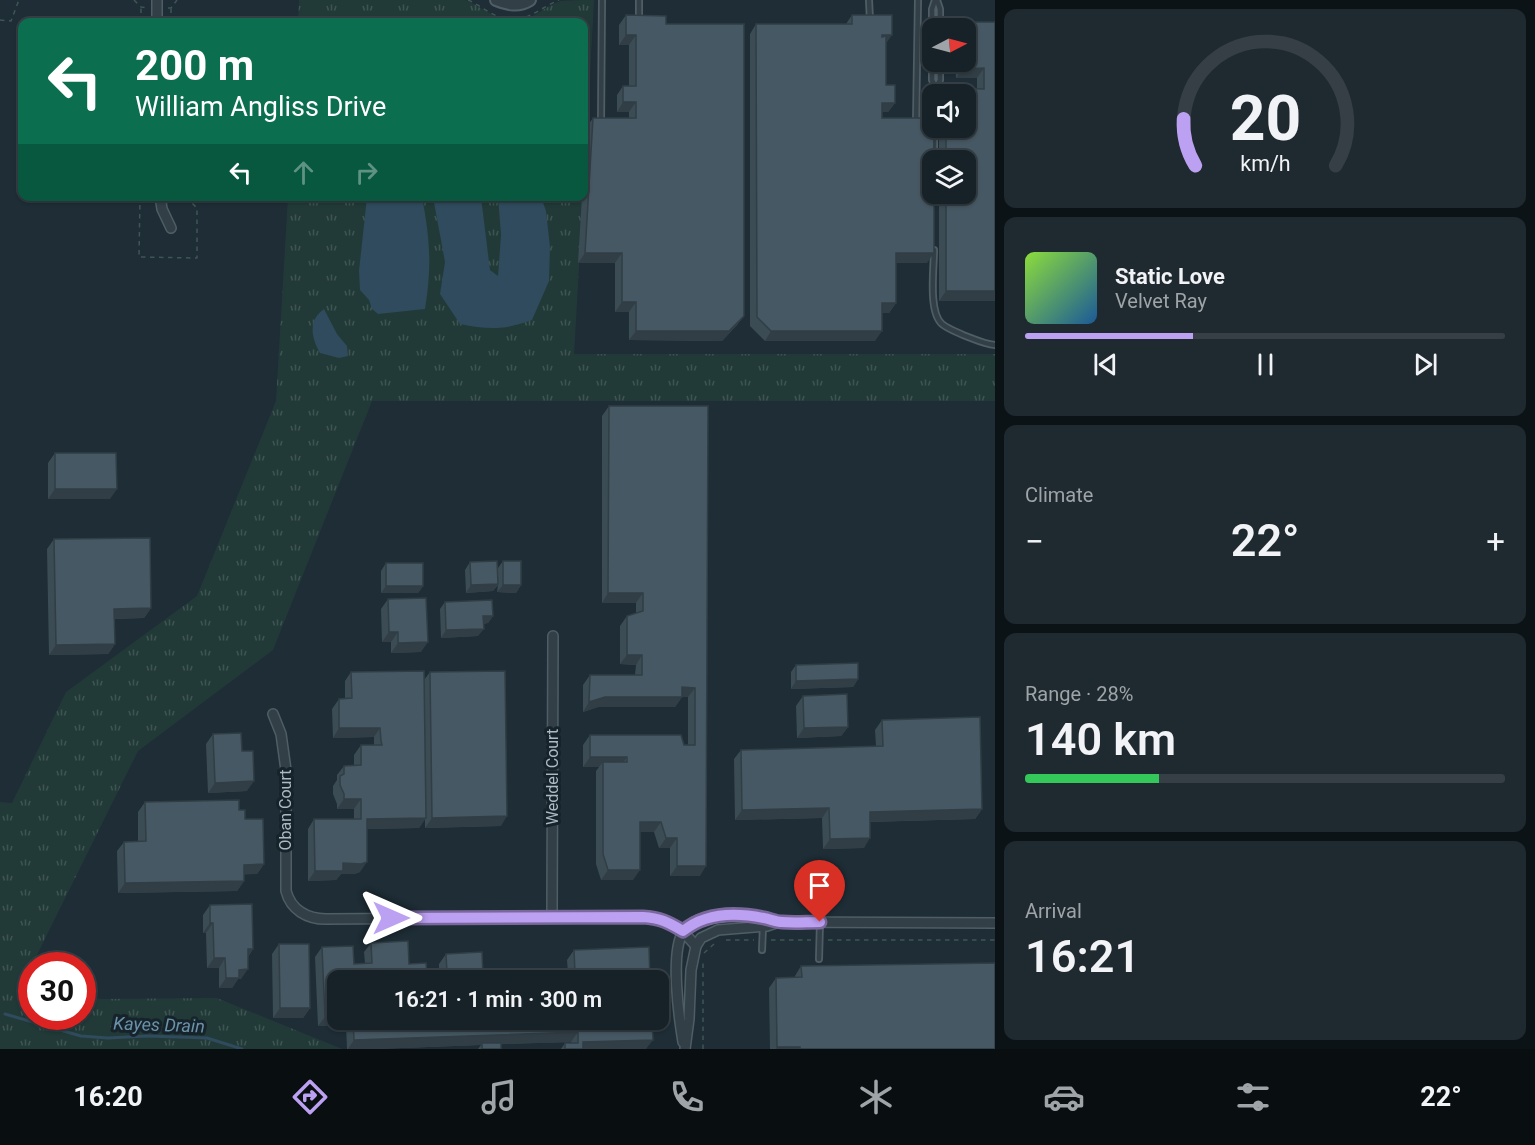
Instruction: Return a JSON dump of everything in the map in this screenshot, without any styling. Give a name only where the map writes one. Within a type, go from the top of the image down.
[{"type":"street","points":[[157,0],[157,18]]},
{"type":"street","points":[[496,0],[516,5],[530,0]]},
{"type":"street","points":[[161,201],[171,228]]},
{"type":"street","name":"Weddel Court","points":[[552,917],[553,636]]},
{"type":"street","name":"Oban Court","points":[[273,714],[281,734],[286,770],[286,891],[289,901],[304,915],[318,919],[552,917]]},
{"type":"street","points":[[684,1049],[679,1017],[677,972],[679,944],[683,931],[706,917],[720,915],[763,922],[995,923]]},
{"type":"street","points":[[552,917],[658,918],[670,922],[683,931],[696,946]]},
{"type":"street","points":[[684,1049],[689,1019],[691,970],[696,946],[701,938],[713,932],[763,922]]},
{"type":"lane","points":[[601,123],[602,0]]},
{"type":"lane","points":[[639,0],[639,20]]},
{"type":"lane","points":[[869,0],[870,20]]},
{"type":"lane","points":[[916,123],[918,0]]},
{"type":"lane","points":[[936,0],[940,9],[940,18]]},
{"type":"lane","points":[[933,84],[932,9],[936,0]]},
{"type":"lane","points":[[934,241],[933,300],[938,320],[943,326],[961,334],[995,345]]},
{"type":"lane","points":[[762,950],[763,922]]},
{"type":"lane","points":[[819,959],[820,922]]},
{"type":"path","points":[[0,20],[10,21],[19,0]]},
{"type":"path","points":[[141,7],[141,18]]},
{"type":"path","points":[[171,8],[171,18]]},
{"type":"green space","points":[[299,0],[465,0],[500,18],[298,18]]},
{"type":"green space","points":[[594,0],[588,114],[588,18],[528,18],[561,1]]},
{"type":"green space","points":[[288,201],[583,201],[574,354],[995,354],[995,401],[372,401],[273,650],[138,751],[38,952],[18,952],[18,1030],[96,1030],[96,998],[217,998],[342,1049],[0,1049],[0,802],[12,803],[66,692],[197,596],[276,401]]},
{"type":"water","points":[[367,201],[423,201],[429,253],[429,279],[425,309],[378,314],[360,290],[359,271]]},
{"type":"water","points":[[434,201],[481,201],[490,270],[498,276],[501,235],[498,201],[542,201],[546,211],[550,247],[549,281],[532,320],[496,328],[460,324],[440,294],[445,262]]},
{"type":"water","points":[[324,309],[337,334],[347,346],[348,356],[339,358],[320,353],[313,335],[313,324],[315,318]]},
{"type":"building","points":[[626,15],[666,16],[666,24],[744,24],[744,316],[729,331],[636,331],[636,302],[622,302],[622,253],[585,253],[593,118],[636,118],[636,102],[623,102],[623,86],[636,86],[636,35],[626,35]]},
{"type":"building","points":[[852,15],[892,15],[892,35],[882,35],[882,37],[886,36],[886,85],[895,85],[895,103],[882,103],[882,118],[922,118],[922,138],[934,138],[934,150],[922,150],[922,204],[934,204],[934,253],[896,253],[896,303],[882,303],[882,331],[771,331],[757,317],[756,24],[852,24]]},
{"type":"building","points":[[976,22],[995,22],[995,291],[946,291],[946,204],[976,204],[976,150],[946,150],[946,138],[976,138],[976,89],[984,89],[984,68],[976,68]]},
{"type":"building","points":[[609,406],[708,406],[706,866],[677,866],[677,838],[666,838],[661,822],[640,822],[640,870],[608,870],[603,854],[603,762],[627,762],[627,757],[590,757],[590,735],[681,735],[684,745],[695,745],[695,688],[682,687],[682,697],[605,697],[589,702],[590,675],[642,675],[642,655],[627,655],[627,616],[643,611],[643,593],[608,593]]},
{"type":"building","points":[[55,453],[116,453],[117,489],[55,489]]},
{"type":"building","points":[[150,538],[151,608],[114,609],[115,644],[56,645],[54,539]]},
{"type":"building","points":[[497,561],[498,584],[471,585],[470,562]]},
{"type":"building","points":[[503,561],[521,561],[521,585],[503,585]]},
{"type":"building","points":[[386,563],[423,563],[423,586],[386,586]]},
{"type":"building","points":[[426,598],[428,642],[398,643],[398,632],[389,632],[388,599]]},
{"type":"building","points":[[492,600],[493,616],[483,616],[484,629],[446,630],[445,602]]},
{"type":"building","points":[[858,663],[858,679],[796,681],[796,665]]},
{"type":"building","points":[[424,671],[426,818],[367,819],[367,862],[343,863],[343,871],[315,871],[314,819],[361,819],[361,799],[344,799],[340,776],[344,774],[344,766],[361,765],[361,745],[382,745],[380,728],[339,728],[339,699],[352,698],[351,672]]},
{"type":"building","points":[[505,671],[507,816],[432,818],[430,672]]},
{"type":"building","points":[[847,694],[848,727],[804,728],[803,696]]},
{"type":"building","points":[[980,717],[982,809],[870,812],[870,838],[830,839],[829,808],[742,810],[741,750],[883,746],[882,720]]},
{"type":"building","points":[[241,733],[242,751],[253,751],[254,781],[215,783],[213,734]]},
{"type":"building","points":[[239,800],[239,810],[245,810],[245,819],[263,819],[264,864],[244,865],[244,881],[125,883],[124,842],[146,841],[145,802]]},
{"type":"building","points":[[252,904],[253,949],[248,949],[248,969],[239,970],[239,978],[226,978],[225,958],[214,958],[210,905]]},
{"type":"building","points":[[408,941],[409,964],[426,963],[427,970],[327,970],[327,1017],[325,1017],[322,947],[353,946],[354,964],[372,963],[371,943]]},
{"type":"building","points":[[279,944],[309,944],[310,1008],[280,1008]]},
{"type":"building","points":[[649,947],[650,970],[575,970],[574,950]]},
{"type":"building","points":[[482,952],[483,970],[447,970],[446,954]]},
{"type":"building","points":[[995,963],[995,1049],[777,1047],[776,978],[802,977],[801,966]]},
{"type":"building","points":[[354,1030],[652,1030],[653,1040],[583,1042],[583,1049],[565,1049],[565,1043],[578,1043],[578,1032],[354,1040]]},
{"type":"building","points":[[482,1043],[501,1043],[501,1049],[482,1049]]},
{"type":"waterway","name":"Kayes Drain","points":[[5,1014],[81,1036],[207,1038],[242,1049]]},
{"type":"route","points":[[391,918],[643,917],[670,922],[683,931],[706,917],[720,915],[751,916],[779,922],[820,922]]}]
